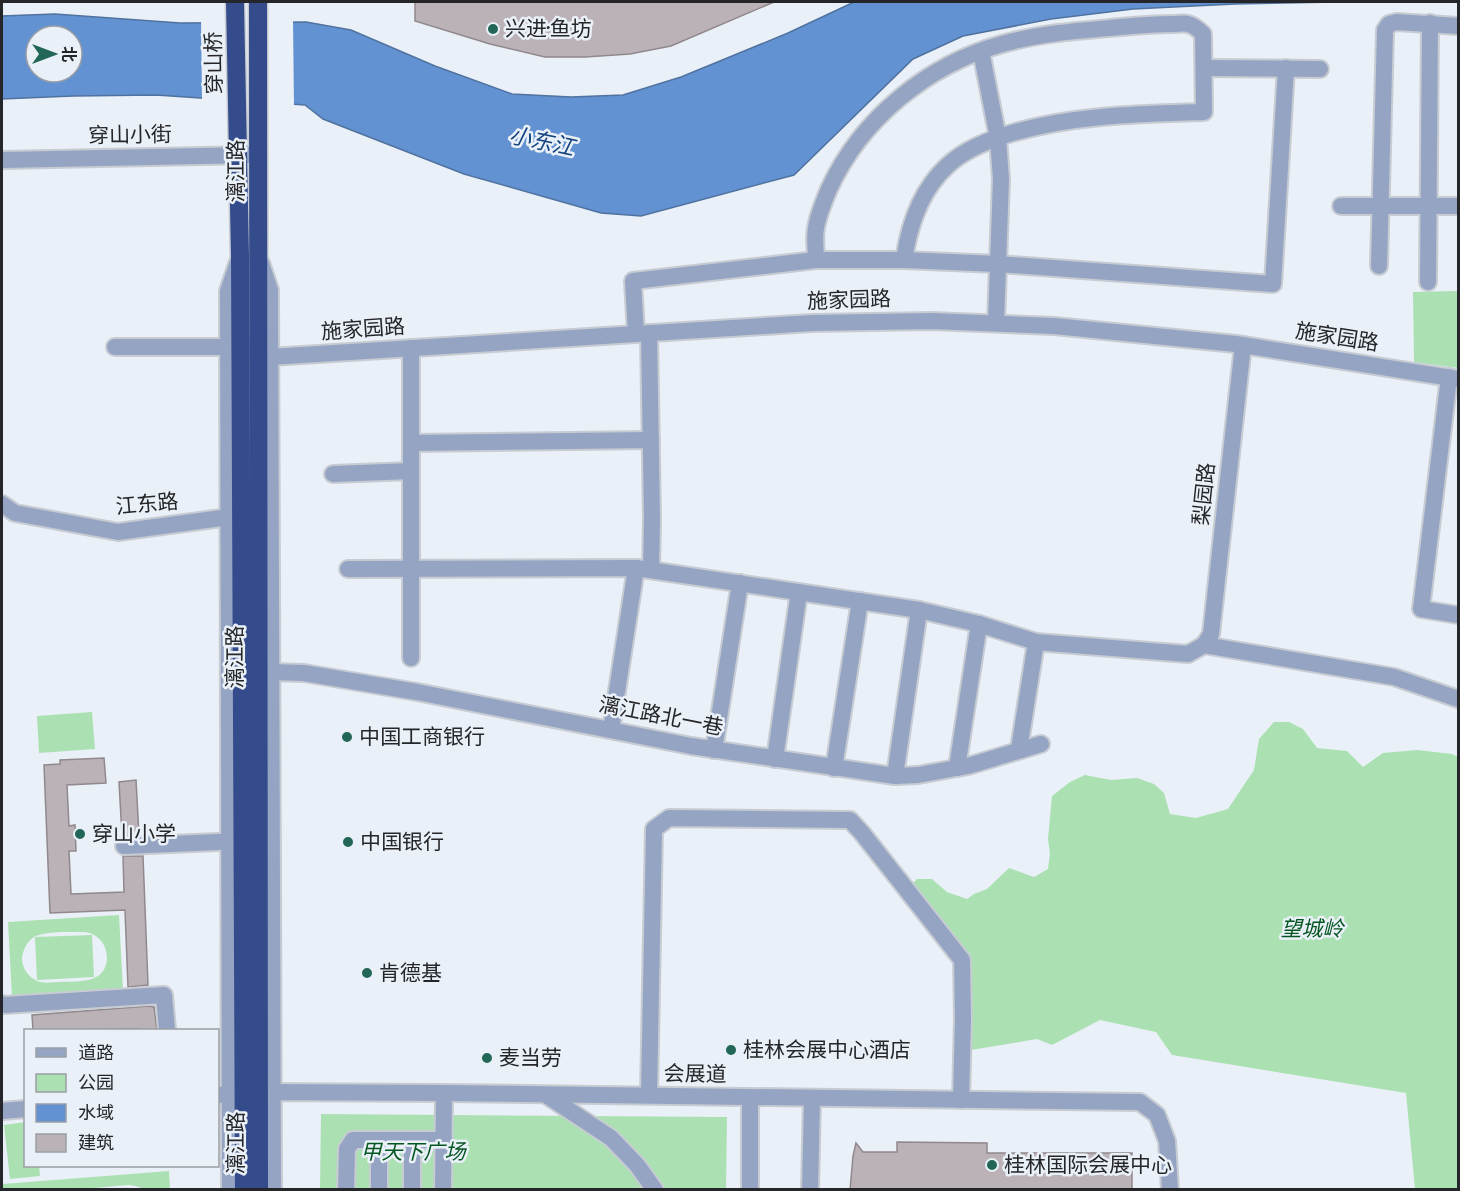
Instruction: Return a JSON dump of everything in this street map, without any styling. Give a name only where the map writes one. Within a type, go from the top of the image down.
[{"type":"highway","name":"穿山桥","points":[[235,2],[237,124]]},
{"type":"highway","name":"穿山桥","points":[[258,2],[259,124]]},
{"type":"highway","name":"漓江路","points":[[237,124],[240,256],[249,351],[250,841],[243,1190]]},
{"type":"highway","name":"漓江路","points":[[249,351],[259,256],[259,124]]},
{"type":"highway","name":"漓江路","points":[[244,1093],[259,1190]]},
{"type":"street","points":[[1380,266],[1385,30],[1389,24],[1397,21],[1458,26]]},
{"type":"street","points":[[1428,282],[1430,23]]},
{"type":"street","points":[[816,260],[816,229],[824,199],[838,169],[852,147],[892,104],[934,73],[981,51],[1020,40],[1054,34],[1166,24],[1190,24],[1203,34],[1204,112],[1114,116],[1050,123],[998,138],[969,150],[947,166],[917,209],[907,236],[904,260]]},
{"type":"street","points":[[981,51],[998,138],[1001,179],[996,323]]},
{"type":"street","points":[[1204,68],[1320,69]]},
{"type":"street","points":[[611,730],[652,519],[651,440],[643,334],[633,281],[816,260],[904,260],[998,264],[1273,284],[1286,68]]},
{"type":"street","name":"穿山小街","points":[[2,160],[259,155]]},
{"type":"street","points":[[1341,206],[1458,206]]},
{"type":"street","name":"施家园路","points":[[115,347],[249,351],[411,348],[812,323],[932,321],[1054,326],[1243,345],[1454,378]]},
{"type":"street","name":"梨园路","points":[[1204,645],[1211,634],[1243,345]]},
{"type":"street","points":[[411,348],[411,658]]},
{"type":"street","points":[[230,1190],[244,1093],[250,841],[229,517],[249,351]]},
{"type":"street","points":[[249,351],[271,672],[250,841]]},
{"type":"street","points":[[1454,378],[1421,609],[1458,615]]},
{"type":"street","points":[[411,443],[651,440]]},
{"type":"street","points":[[333,474],[411,471]]},
{"type":"street","name":"江东路","points":[[2,504],[15,513],[118,532],[229,517]]},
{"type":"street","points":[[348,570],[644,569],[919,610],[979,624],[1036,642],[1188,654],[1204,645],[1394,677],[1458,699]]},
{"type":"street","points":[[714,750],[741,583]]},
{"type":"street","points":[[775,759],[799,592]]},
{"type":"street","points":[[834,768],[860,601]]},
{"type":"street","points":[[895,776],[919,610]]},
{"type":"street","points":[[957,768],[979,624]]},
{"type":"street","points":[[1019,750],[1036,642]]},
{"type":"street","name":"漓江路北一巷","points":[[271,672],[304,673],[406,690],[714,750],[895,776],[918,775],[957,768],[1041,744]]},
{"type":"street","points":[[649,1095],[654,829],[669,818],[850,820],[962,960],[961,1100]]},
{"type":"street","points":[[124,846],[250,841]]},
{"type":"street","points":[[2,1004],[164,995],[167,1029]]},
{"type":"street","points":[[244,1093],[273,1190]]},
{"type":"street","name":"会展道","points":[[244,1093],[649,1095],[1140,1102],[1157,1114],[1167,1141],[1170,1190]]},
{"type":"street","points":[[443,1190],[444,1093]]},
{"type":"street","points":[[545,1094],[611,1137],[637,1165],[655,1190]]},
{"type":"street","points":[[750,1098],[750,1190]]},
{"type":"street","points":[[810,1190],[812,1098]]},
{"type":"street","points":[[2,1111],[24,1109]]},
{"type":"street","points":[[346,1190],[347,1149],[353,1140],[444,1140]]},
{"type":"street","points":[[379,1140],[379,1190]]},
{"type":"street","points":[[412,1140],[412,1190]]},
{"type":"green space","points":[[1458,291],[1458,368],[1414,362],[1413,292]]},
{"type":"green space","points":[[92,712],[95,749],[39,753],[37,716]]},
{"type":"green space","name":"望城岭","points":[[1274,722],[1289,722],[1303,729],[1317,748],[1347,751],[1363,767],[1383,753],[1417,750],[1452,754],[1458,757],[1458,1189],[1415,1189],[1406,1093],[1172,1055],[1156,1032],[1100,1020],[1052,1045],[1037,1039],[971,1050],[971,957],[911,885],[917,879],[932,879],[947,892],[967,899],[987,889],[1009,868],[1034,877],[1048,869],[1052,796],[1070,782],[1085,775],[1111,780],[1137,778],[1154,784],[1164,793],[1170,814],[1196,818],[1228,809],[1254,770],[1259,739]]},
{"type":"green space","points":[[119,915],[123,991],[12,997],[8,922]],"holes":[[[55,932],[85,932],[101,941],[107,953],[105,966],[97,977],[83,981],[43,982],[37,981],[25,970],[22,960],[23,952],[35,936]]]},
{"type":"green space","points":[[92,935],[94,977],[37,980],[35,937]]},
{"type":"green space","name":"甲天下广场","points":[[321,1114],[727,1117],[726,1189],[320,1190]]},
{"type":"green space","points":[[24,1122],[24,1167],[39,1167],[40,1176],[10,1179],[4,1125]]},
{"type":"green space","points":[[169,1171],[170,1189],[144,1189],[128,1185],[71,1190],[3,1189],[3,1184]]},
{"type":"water","name":"小东江","points":[[854,2],[1335,2],[1133,9],[1051,19],[963,36],[913,59],[794,175],[641,216],[601,213],[464,174],[323,119],[305,105],[156,95],[2,99],[2,16],[55,14],[180,23],[306,22],[351,30],[435,66],[512,94],[571,97],[623,95],[681,77],[788,33]]},
{"type":"pier","points":[[293,19],[294,107],[202,101],[201,20]]},
{"type":"building","name":"兴进·鱼坊","points":[[415,2],[774,2],[671,46],[630,54],[545,57],[490,44],[415,21]]},
{"type":"building","points":[[104,758],[106,783],[67,785],[69,826],[75,825],[76,851],[69,851],[71,894],[124,892],[123,856],[143,856],[148,985],[128,987],[125,910],[50,913],[44,765],[60,764],[60,760]]},
{"type":"building","points":[[136,780],[139,835],[122,836],[119,782]]},
{"type":"building","points":[[149,1006],[154,1007],[157,1029],[33,1029],[32,1015]]},
{"type":"building","name":"桂林国际会展中心","points":[[897,1142],[987,1143],[987,1153],[1132,1153],[1132,1190],[850,1190],[856,1143],[863,1152],[897,1152]]},
{"type":"place","name":"兴进·鱼坊","points":[[493,29]]},
{"type":"place","name":"中国工商银行","points":[[347,737]]},
{"type":"place","name":"穿山小学","points":[[80,834]]},
{"type":"place","name":"中国银行","points":[[348,842]]},
{"type":"place","name":"肯德基","points":[[367,973]]},
{"type":"place","name":"桂林会展中心酒店","points":[[731,1050]]},
{"type":"place","name":"麦当劳","points":[[487,1058]]},
{"type":"place","name":"桂林国际会展中心","points":[[992,1165]]}]
